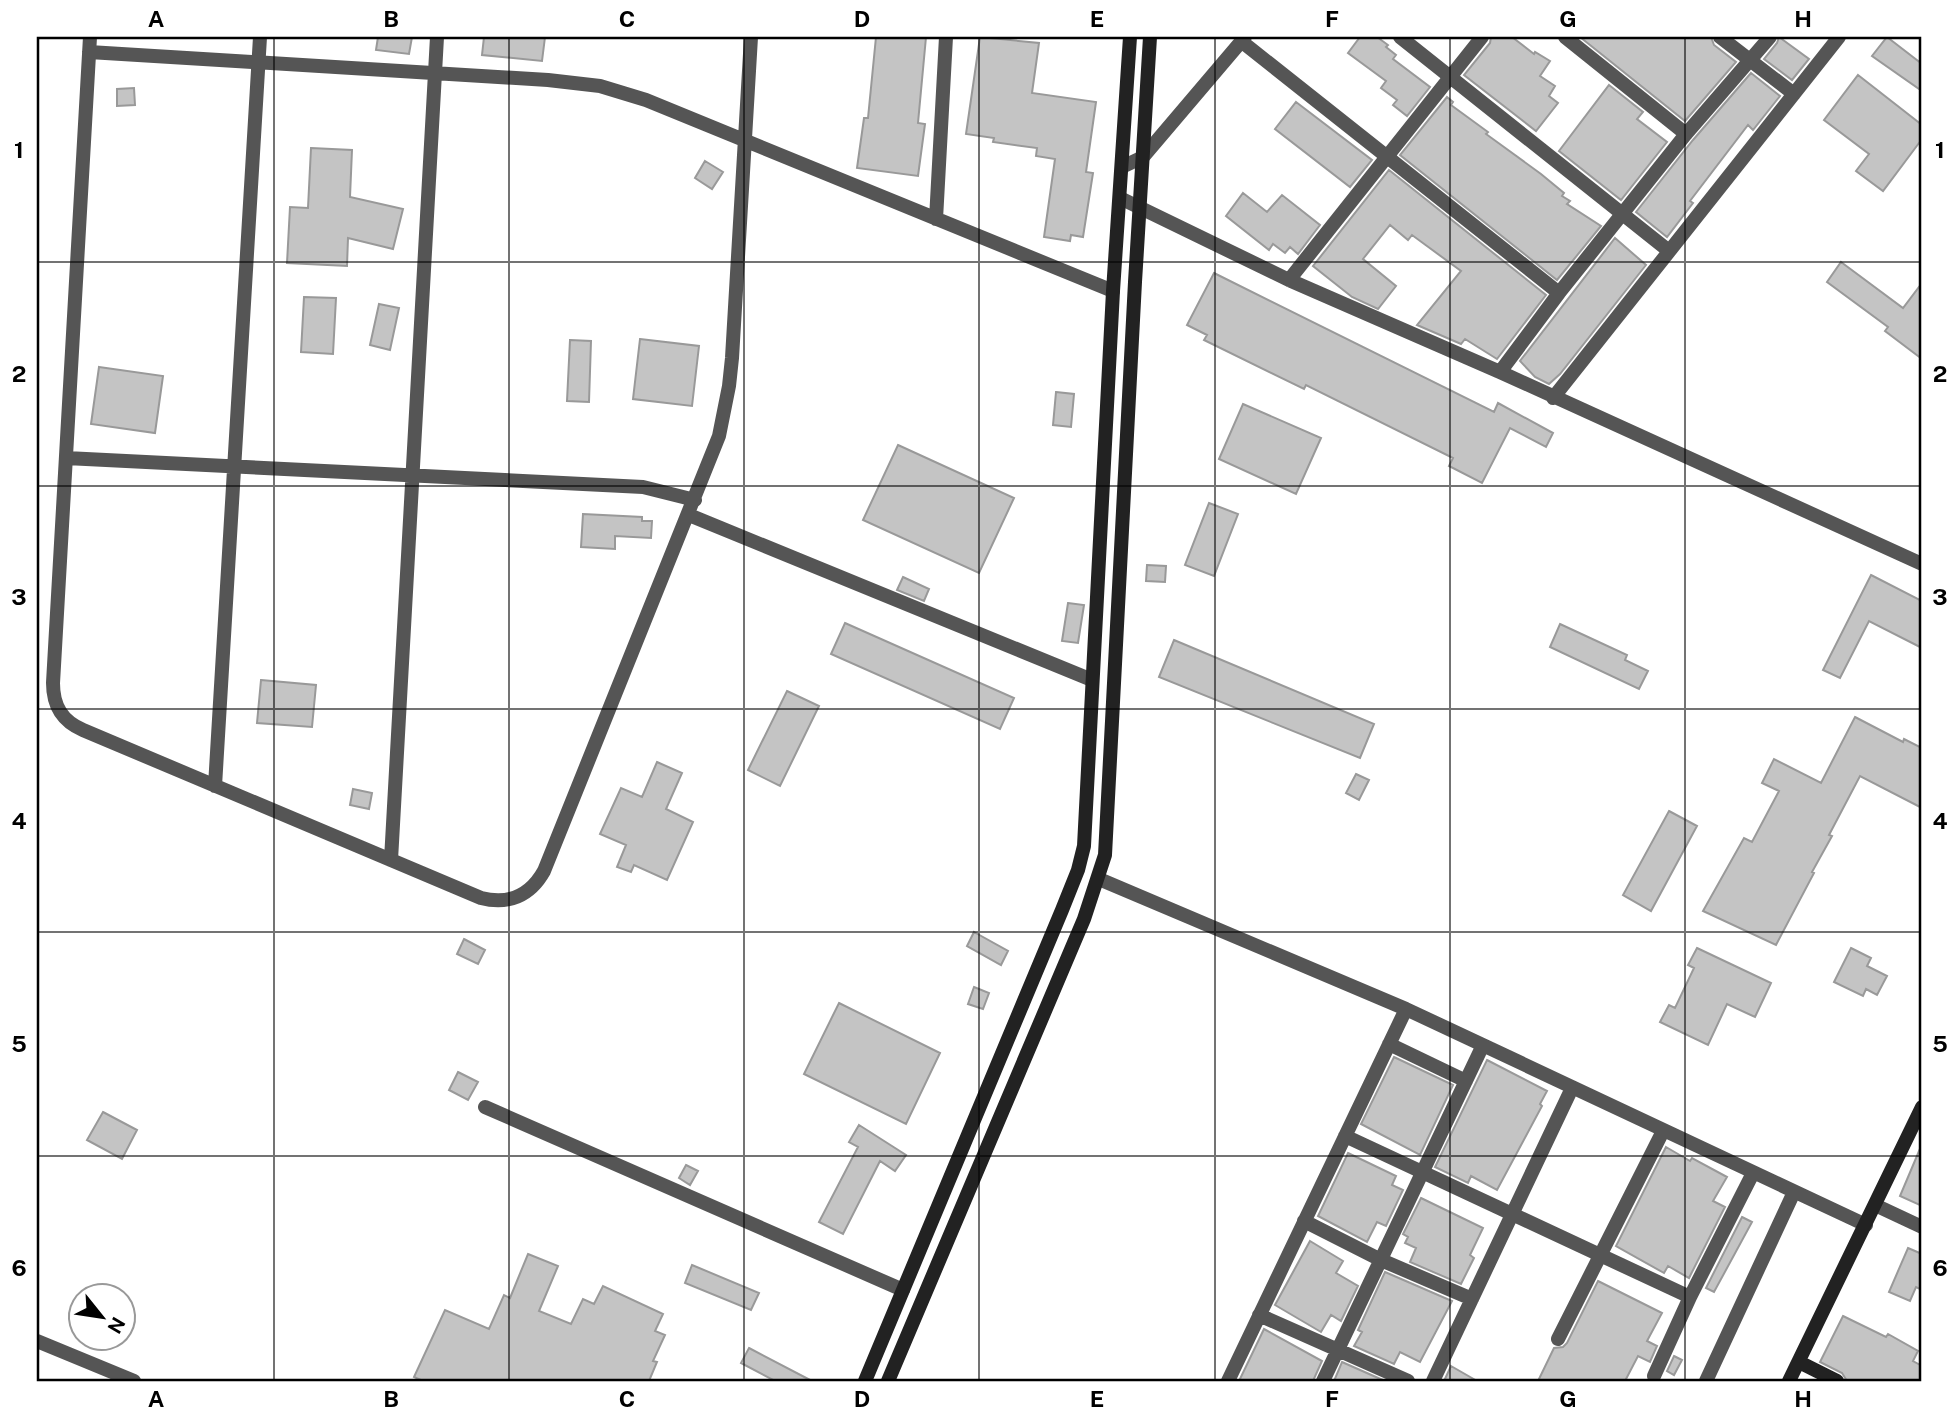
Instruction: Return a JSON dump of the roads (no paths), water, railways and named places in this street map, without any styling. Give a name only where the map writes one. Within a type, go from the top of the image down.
[{"type":"main road","points":[[865,1381],[1077,870],[1086,824],[1113,291],[1130,37]]},
{"type":"main road","points":[[888,1381],[1099,879],[1108,833],[1150,37]]},
{"type":"main road","points":[[1790,1381],[1922,1107]]},
{"type":"main road","points":[[1799,1362],[1837,1381]]},
{"type":"street","points":[[90,37],[53,684],[55,704],[66,720],[74,726],[491,901],[512,900],[539,881],[719,436],[729,386],[751,37]]},
{"type":"street","points":[[215,786],[260,37]]},
{"type":"street","points":[[391,860],[437,37]]},
{"type":"street","points":[[936,219],[946,37]]},
{"type":"street","points":[[1400,37],[1669,251]]},
{"type":"street","points":[[1289,280],[1482,37]]},
{"type":"street","points":[[1564,37],[1686,134]]},
{"type":"street","points":[[1720,37],[1794,93]]},
{"type":"street","points":[[1500,372],[1559,293],[1686,134],[1770,37]]},
{"type":"street","points":[[1553,398],[1839,37]]},
{"type":"street","points":[[1122,167],[1143,157],[1243,39],[1559,293]]},
{"type":"street","points":[[89,52],[561,81],[600,86],[646,100],[1113,291]]},
{"type":"street","points":[[1120,198],[1289,280],[1500,372],[1922,565]]},
{"type":"street","points":[[66,458],[643,487],[695,500]]},
{"type":"street","points":[[689,515],[1092,680]]},
{"type":"street","points":[[1099,879],[1406,1009],[1866,1225]]},
{"type":"street","points":[[1228,1381],[1406,1009]]},
{"type":"street","points":[[1389,1044],[1466,1081]]},
{"type":"street","points":[[1323,1381],[1483,1045]]},
{"type":"street","points":[[1433,1381],[1572,1088]]},
{"type":"street","points":[[485,1107],[903,1290]]},
{"type":"street","points":[[1558,1339],[1663,1131]]},
{"type":"street","points":[[1345,1136],[1690,1297]]},
{"type":"street","points":[[1654,1376],[1690,1297],[1753,1173]]},
{"type":"street","points":[[1706,1381],[1794,1192]]},
{"type":"street","points":[[1875,1205],[1922,1227]]},
{"type":"street","points":[[1304,1222],[1472,1299]]},
{"type":"street","points":[[1259,1315],[1408,1381]]},
{"type":"street","points":[[37,1341],[134,1381]]}]
